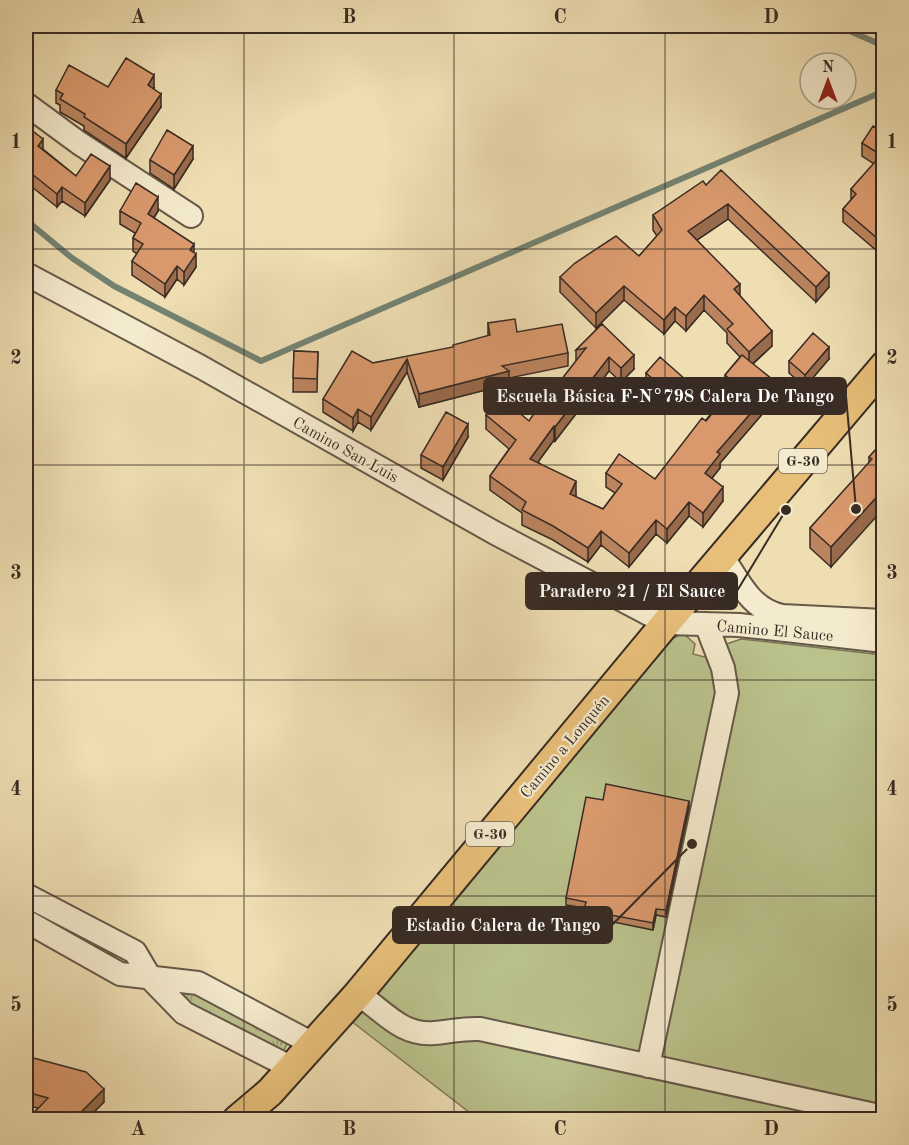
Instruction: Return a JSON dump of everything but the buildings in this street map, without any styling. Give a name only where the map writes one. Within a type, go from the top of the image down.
[{"type":"main road","name":"Camino a Lonquén","points":[[237,1119],[270,1092],[358,994],[666,622],[884,366]]},
{"type":"street","points":[[26,104],[79,143],[191,216]]},
{"type":"street","name":"Camino San Luis","points":[[26,274],[201,367],[495,533],[666,622]]},
{"type":"street","name":"Camino El Sauce","points":[[722,556],[753,601],[770,613],[782,616],[884,621]]},
{"type":"street","points":[[739,625],[753,601]]},
{"type":"street","name":"Camino El Sauce","points":[[666,622],[739,625],[884,641]]},
{"type":"street","points":[[648,1066],[727,693],[723,668],[706,624]]},
{"type":"street","points":[[26,895],[135,952],[151,979],[184,1013],[292,1068]]},
{"type":"street","points":[[26,921],[120,974],[198,983],[313,1044]]},
{"type":"street","points":[[358,994],[396,1024],[414,1032],[436,1033],[465,1028],[480,1029],[884,1117]]},
{"type":"green space","points":[[683,633],[695,644],[693,654],[708,658],[721,646],[741,639],[883,655],[883,1119],[478,1119],[351,1021],[670,640]]},
{"type":"green space","points":[[165,984],[197,988],[290,1039],[280,1057],[187,1007]]},
{"type":"waterway","points":[[838,26],[884,46]]},
{"type":"waterway","points":[[26,220],[72,258],[114,286],[261,361],[884,91]]},
{"type":"place","name":"Escuela Básica F-N°798 Calera De Tango","points":[[856,509]]},
{"type":"place","name":"Paradero 21 / El Sauce","points":[[786,510]]},
{"type":"place","name":"Estadio Calera de Tango","points":[[692,844]]}]
